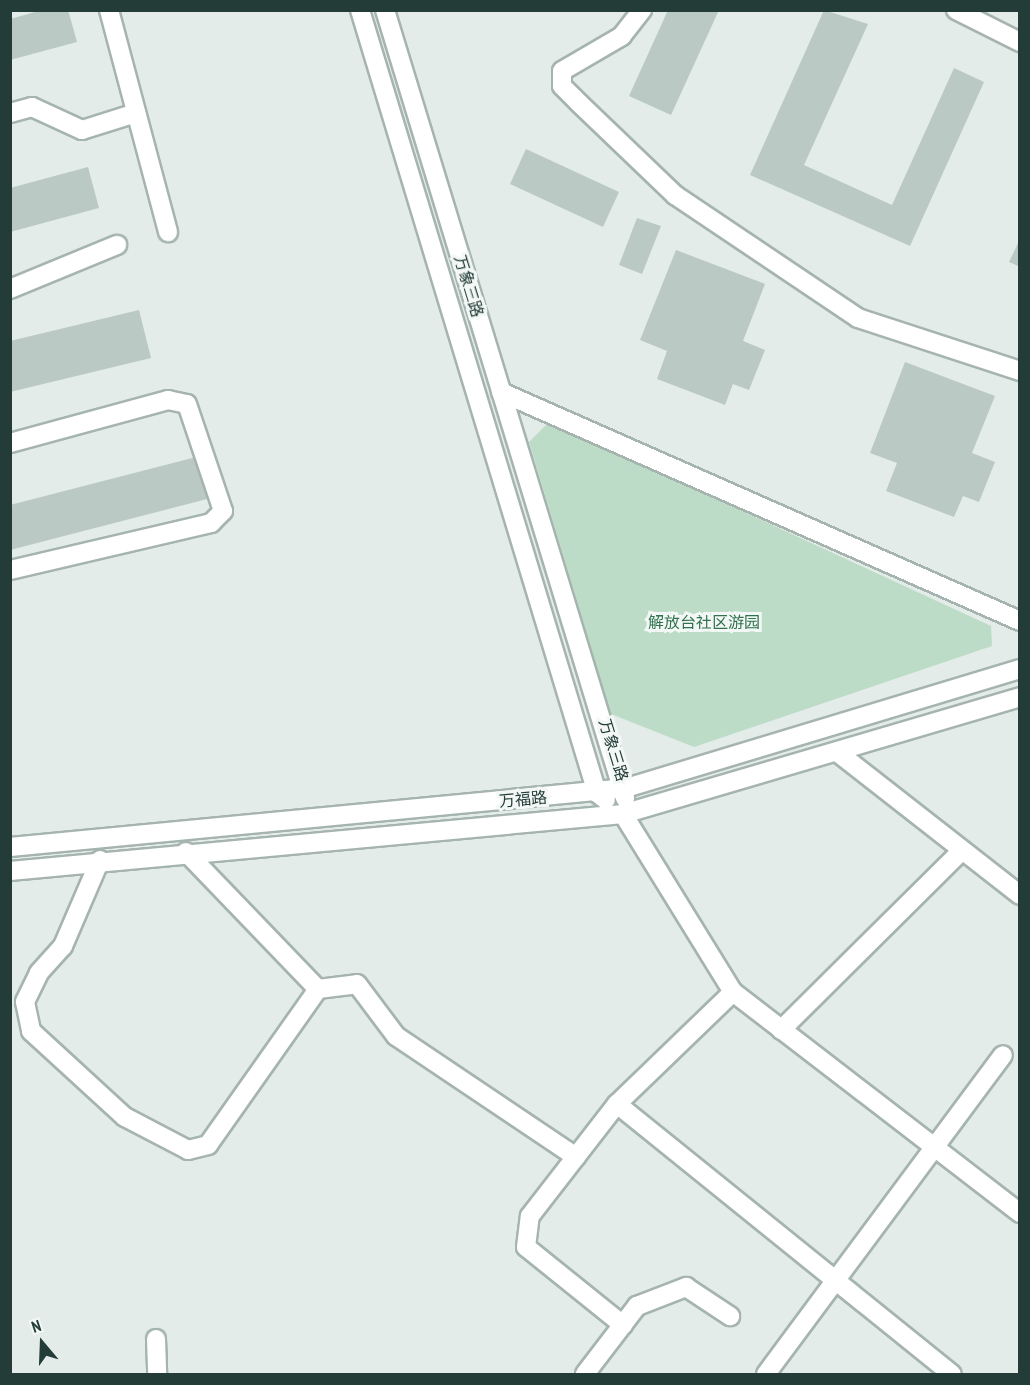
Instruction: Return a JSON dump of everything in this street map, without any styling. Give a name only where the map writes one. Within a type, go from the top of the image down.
[{"type":"street","points":[[109,10],[168,232]]},
{"type":"street","name":"万象三路","points":[[360,10],[597,792],[623,814]]},
{"type":"street","name":"万象三路","points":[[385,10],[501,392],[626,788],[623,814]]},
{"type":"street","points":[[642,10],[621,36],[568,63],[562,86],[675,195],[858,318],[1020,371]]},
{"type":"street","points":[[957,10],[1020,42]]},
{"type":"street","points":[[10,113],[32,107],[82,130],[136,113]]},
{"type":"street","points":[[10,289],[117,245]]},
{"type":"street","points":[[501,392],[1020,621]]},
{"type":"street","points":[[10,443],[168,400],[187,404],[224,511],[211,523],[10,570]]},
{"type":"street","name":"万福路","points":[[10,847],[626,788],[1020,669]]},
{"type":"street","name":"万福路","points":[[10,871],[186,852],[623,814],[1020,698]]},
{"type":"street","points":[[837,752],[1020,895]]},
{"type":"street","points":[[623,814],[733,992],[933,1149],[1020,1213]]},
{"type":"street","points":[[781,1030],[961,851]]},
{"type":"street","points":[[186,852],[318,989]]},
{"type":"street","points":[[100,860],[63,946],[39,973],[25,1002],[32,1031],[125,1117],[188,1150],[208,1145],[318,989],[357,984],[396,1036],[576,1157]]},
{"type":"street","points":[[623,1325],[526,1247],[530,1216],[617,1104],[733,992]]},
{"type":"street","points":[[776,1370],[836,1281],[1003,1055]]},
{"type":"street","points":[[617,1104],[952,1374]]},
{"type":"street","points":[[585,1374],[637,1306],[686,1287],[730,1316]]},
{"type":"street","points":[[156,1339],[157,1374]]},
{"type":"green space","name":"解放台社区游园","points":[[549,422],[991,626],[992,646],[694,747],[611,714],[529,442]]},
{"type":"building","points":[[42,10],[68,10],[77,42],[10,60],[10,19]]},
{"type":"building","points":[[668,10],[719,10],[671,115],[629,96]]},
{"type":"building","points":[[824,10],[868,24],[804,165],[892,205],[954,68],[984,82],[910,246],[750,175]]},
{"type":"building","points":[[526,149],[619,192],[603,227],[510,184]]},
{"type":"building","points":[[88,167],[99,208],[10,232],[10,188]]},
{"type":"building","points":[[637,218],[661,226],[642,274],[619,265]]},
{"type":"building","points":[[1020,239],[1020,267],[1009,262]]},
{"type":"building","points":[[676,250],[765,284],[743,341],[765,350],[749,390],[733,384],[725,405],[657,379],[667,351],[640,340]]},
{"type":"building","points":[[139,310],[151,358],[10,392],[10,341]]},
{"type":"building","points":[[905,362],[995,396],[972,453],[995,462],[979,502],[963,496],[954,517],[886,491],[897,463],[870,453]]},
{"type":"building","points":[[200,456],[211,498],[10,550],[10,505]]}]
